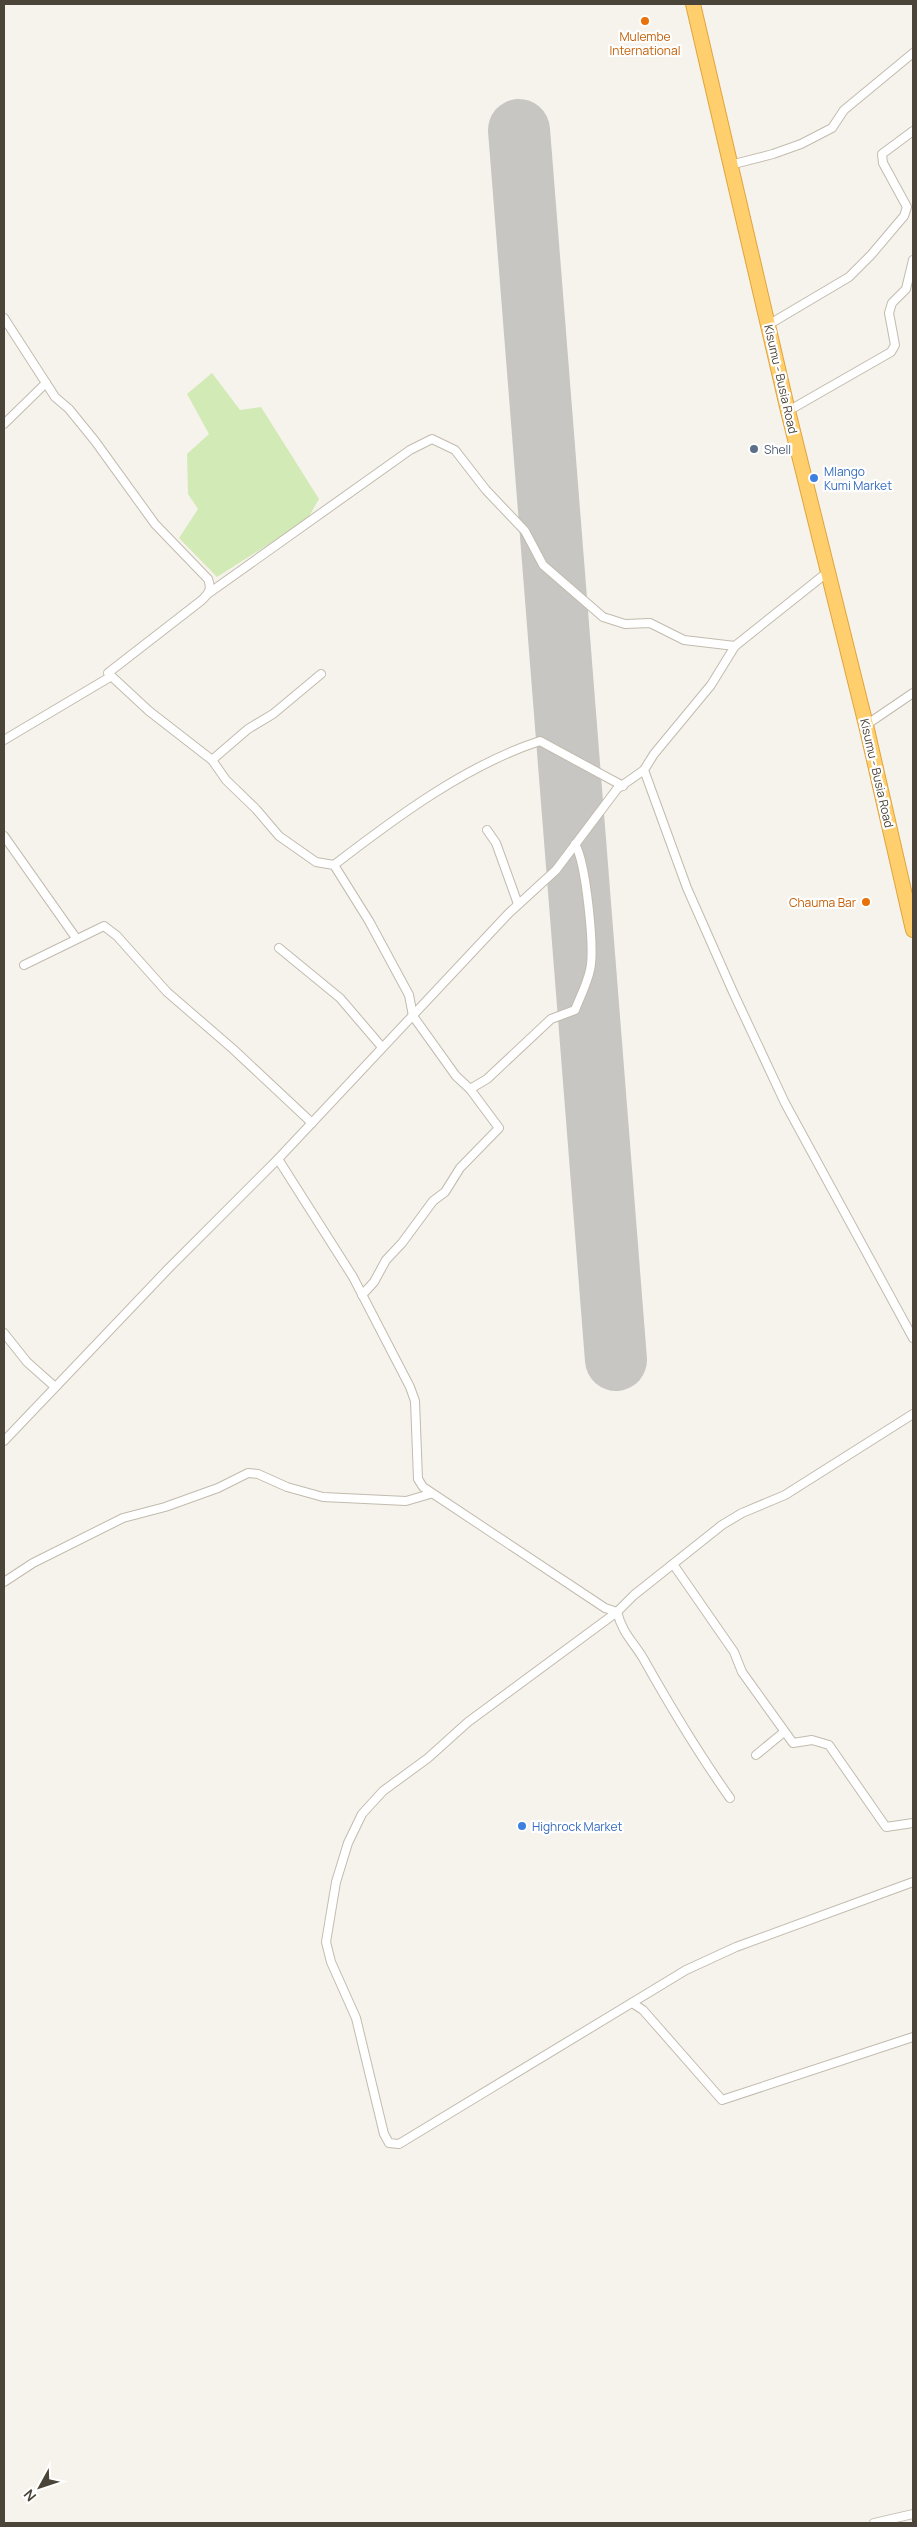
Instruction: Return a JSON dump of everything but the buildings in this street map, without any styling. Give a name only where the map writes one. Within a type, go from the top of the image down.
[{"type":"highway","name":"Kisumu - Busia Road","points":[[693,4],[788,411],[866,725],[913,930]]},
{"type":"street","points":[[730,165],[801,144],[832,128],[844,110],[913,53]]},
{"type":"street","points":[[768,325],[849,277],[871,256],[904,216],[907,207],[883,163],[882,154],[913,131]]},
{"type":"street","points":[[788,411],[891,352],[895,346],[889,313],[892,303],[906,289],[913,260]]},
{"type":"street","points":[[4,318],[55,398],[69,409],[95,441],[155,524],[208,579],[209,593]]},
{"type":"street","points":[[4,424],[46,384]]},
{"type":"street","points":[[624,786],[540,741],[512,750],[463,775],[385,826],[334,865],[316,862],[279,836],[256,809],[226,780],[212,760],[110,677],[108,673],[209,593],[410,450],[432,439],[456,450],[486,490],[525,531],[543,565],[604,617],[625,624],[650,623],[684,640],[735,646]]},
{"type":"street","points":[[4,1441],[54,1386],[278,1159],[382,1046],[413,1016],[518,904],[556,870],[618,789],[644,770],[654,754],[711,685],[735,646],[829,571]]},
{"type":"street","points":[[212,760],[248,729],[274,714],[321,674]]},
{"type":"street","points":[[4,740],[110,677]]},
{"type":"street","points":[[866,725],[913,693]]},
{"type":"street","points":[[644,770],[687,888],[737,1000],[786,1103],[913,1338]]},
{"type":"street","points":[[487,830],[496,843],[518,904]]},
{"type":"street","points":[[4,836],[76,938]]},
{"type":"street","points":[[470,1089],[487,1079],[551,1019],[575,1010],[590,970],[590,950],[585,883],[575,844]]},
{"type":"street","points":[[334,865],[369,920],[409,995],[413,1016],[456,1076],[470,1089],[499,1128],[460,1168],[445,1192],[433,1201],[402,1243],[386,1260],[374,1282],[362,1295]]},
{"type":"street","points":[[24,966],[76,938],[104,926],[117,936],[167,992],[233,1049],[312,1123]]},
{"type":"street","points":[[279,948],[340,998],[382,1046]]},
{"type":"street","points":[[278,1159],[362,1295],[413,1394],[415,1401],[418,1479],[430,1494],[605,1608],[617,1612]]},
{"type":"street","points":[[4,1332],[27,1362],[54,1386]]},
{"type":"street","points":[[913,1414],[785,1495],[742,1513],[722,1524],[634,1595],[617,1612],[468,1722],[368,1805],[348,1843],[339,1872],[326,1942],[331,1962],[356,2018],[384,2134],[389,2142],[395,2145],[424,2130],[632,2003],[658,1985],[712,1957],[913,1882]]},
{"type":"street","points":[[4,1582],[33,1563],[123,1518],[164,1507],[218,1488],[248,1473],[258,1474],[287,1487],[323,1497],[406,1501],[430,1494]]},
{"type":"street","points":[[673,1564],[734,1652],[742,1672],[776,1716],[784,1732],[793,1743],[812,1740],[829,1744],[886,1827],[913,1823]]},
{"type":"street","points":[[617,1612],[622,1629],[640,1654],[680,1722],[730,1798]]},
{"type":"street","points":[[756,1754],[784,1732]]},
{"type":"street","points":[[632,2003],[643,2010],[722,2100],[913,2037]]},
{"type":"street","points":[[874,2523],[913,2514]]},
{"type":"green space","points":[[212,373],[240,410],[261,407],[319,499],[307,520],[217,577],[179,538],[198,509],[188,494],[187,454],[209,434],[187,394]]},
{"type":"runway","points":[[519,130],[616,1360]]},
{"type":"place","name":"Mulembe International","points":[[645,21]]},
{"type":"place","name":"Shell","points":[[754,449]]},
{"type":"place","name":"Mlango Kumi Market","points":[[814,478]]},
{"type":"place","name":"Chauma Bar","points":[[866,902]]},
{"type":"place","name":"Highrock Market","points":[[522,1826]]}]
